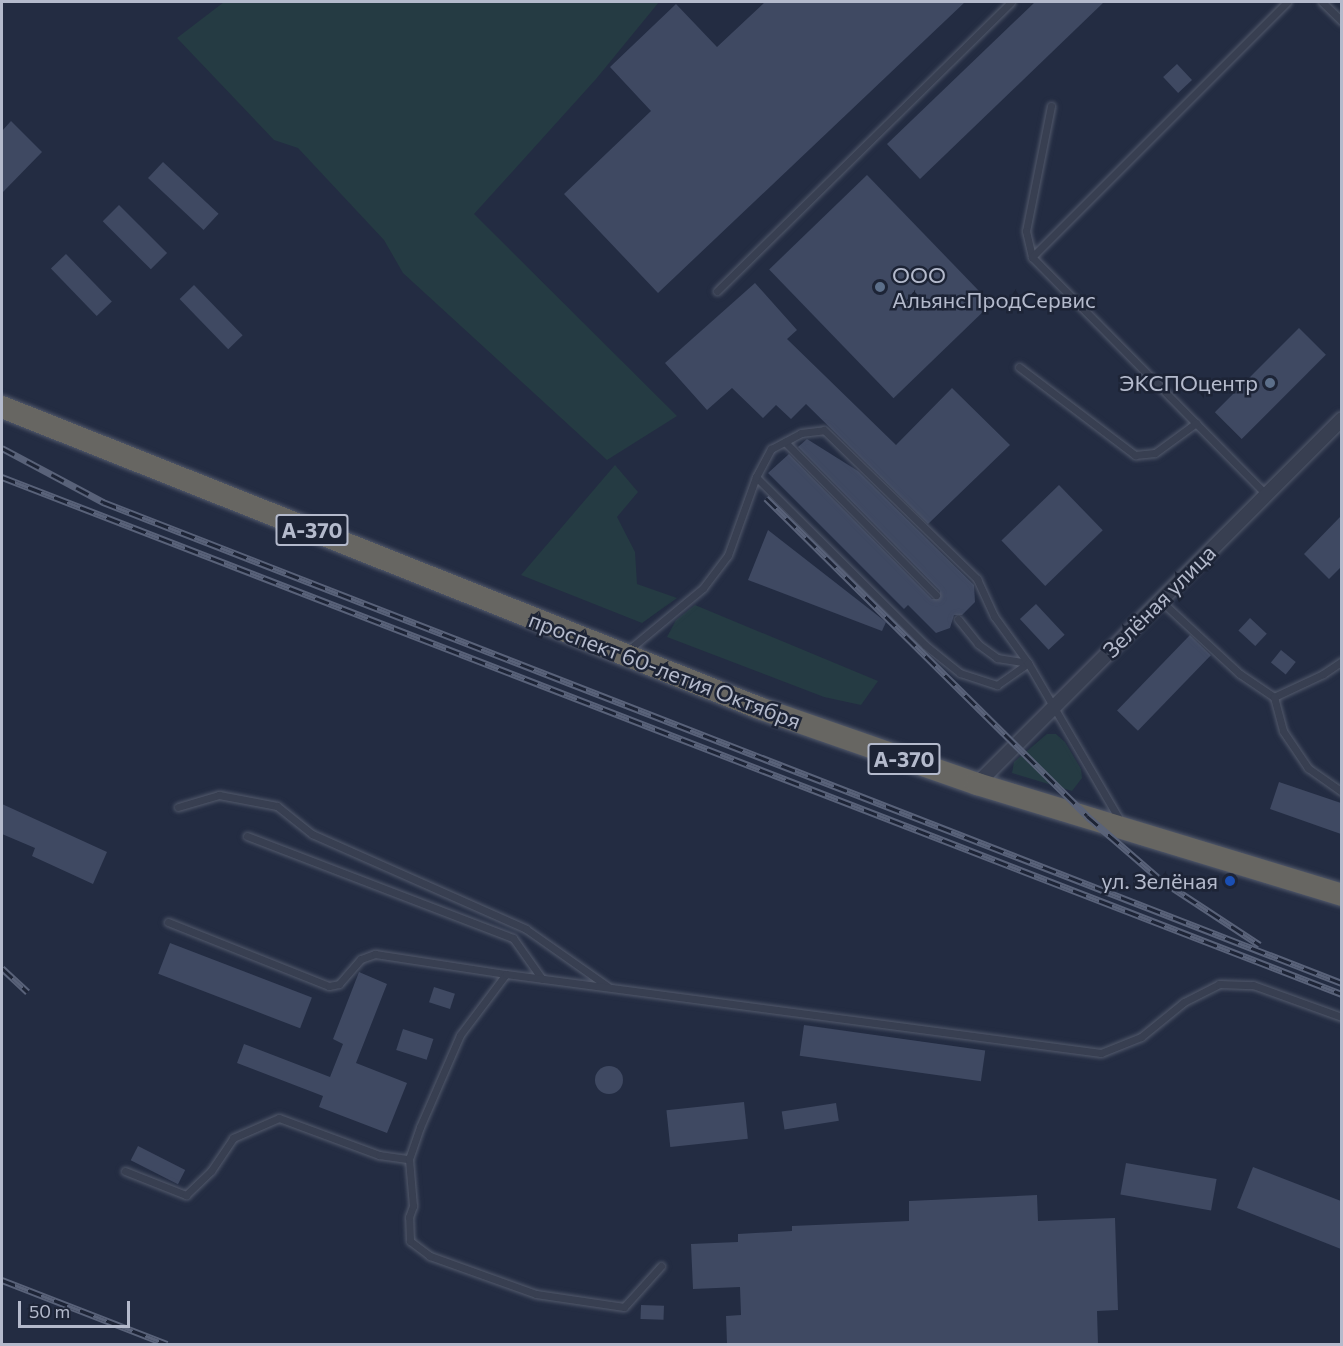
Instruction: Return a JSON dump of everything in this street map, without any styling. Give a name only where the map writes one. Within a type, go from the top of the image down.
[{"type":"highway","name":"проспект 60-летия Октября","points":[[2,406],[622,655],[977,784],[1341,895]]},
{"type":"street","name":"Зелёная улица","points":[[977,784],[1341,419]]},
{"type":"lane","points":[[717,291],[1011,2]]},
{"type":"lane","points":[[1032,257],[1287,2]]},
{"type":"lane","points":[[1322,2],[1341,21]]},
{"type":"lane","points":[[1051,106],[1027,221],[1032,257],[1266,494]]},
{"type":"lane","points":[[1019,367],[1135,455],[1155,453],[1196,423]]},
{"type":"lane","points":[[622,655],[703,588],[728,555],[756,477],[771,449],[801,433],[824,430],[842,444],[977,579],[994,616],[1028,663],[1124,827]]},
{"type":"lane","points":[[785,442],[936,596]]},
{"type":"lane","points":[[756,477],[925,645],[960,673],[997,685],[1028,663]]},
{"type":"lane","points":[[1160,600],[1240,674],[1274,697],[1283,731],[1308,768],[1341,792]]},
{"type":"lane","points":[[958,619],[978,644],[997,658],[1028,663]]},
{"type":"lane","points":[[1274,697],[1323,674],[1341,661]]},
{"type":"lane","points":[[178,807],[219,795],[277,806],[312,834],[525,929],[609,988]]},
{"type":"lane","points":[[247,836],[513,938],[542,979]]},
{"type":"lane","points":[[168,922],[329,986],[339,984],[361,959],[375,954],[542,979],[1101,1053],[1121,1048],[1141,1037],[1184,1002],[1219,984],[1253,985],[1341,1017]]},
{"type":"lane","points":[[506,974],[460,1035],[409,1159],[413,1206],[409,1217],[410,1241],[430,1256],[536,1294],[624,1307],[661,1266]]},
{"type":"lane","points":[[125,1171],[186,1195],[211,1171],[233,1138],[279,1118],[379,1155],[409,1159]]},
{"type":"shaded area","points":[[224,2],[659,2],[596,79],[474,214],[677,416],[607,460],[403,273],[384,240],[298,148],[274,140],[177,38]]},
{"type":"shaded area","points":[[615,465],[638,492],[617,517],[635,552],[637,584],[677,598],[642,623],[521,575]]},
{"type":"shaded area","points":[[695,605],[878,681],[861,705],[824,697],[667,637],[676,620]]},
{"type":"shaded area","points":[[1047,734],[1056,734],[1065,742],[1081,769],[1082,778],[1072,791],[1012,773],[1014,762]]},
{"type":"building","points":[[765,2],[965,2],[658,293],[564,194],[651,111],[610,67],[676,4],[717,47]]},
{"type":"building","points":[[1035,2],[1104,2],[920,179],[887,144]]},
{"type":"building","points":[[1177,64],[1192,80],[1178,93],[1163,77]]},
{"type":"building","points":[[11,121],[42,152],[2,193],[2,131]]},
{"type":"building","points":[[163,162],[219,214],[204,230],[148,178]]},
{"type":"building","name":"ООО АльянсПродСервис","points":[[867,175],[991,304],[894,398],[769,269]]},
{"type":"building","points":[[119,205],[167,253],[151,269],[103,221]]},
{"type":"building","points":[[66,254],[112,301],[97,316],[51,269]]},
{"type":"building","points":[[755,283],[797,330],[787,339],[896,445],[952,388],[1010,445],[928,524],[806,404],[791,419],[776,405],[763,418],[732,388],[707,410],[665,363]]},
{"type":"building","points":[[194,285],[243,335],[228,349],[180,299]]},
{"type":"building","name":"ЭКСПОцентр","points":[[1299,328],[1326,355],[1242,439],[1215,412]]},
{"type":"building","points":[[807,439],[858,471],[974,585],[975,602],[962,615],[954,615],[950,628],[936,633],[908,605],[904,609],[768,473],[789,454],[932,599],[939,599],[940,591],[798,447]]},
{"type":"building","points":[[1059,485],[1103,530],[1045,586],[1001,541]]},
{"type":"building","points":[[1341,516],[1341,567],[1329,579],[1304,554]]},
{"type":"building","points":[[768,530],[886,622],[882,631],[748,580]]},
{"type":"building","points":[[1036,604],[1065,635],[1049,650],[1020,619]]},
{"type":"building","points":[[1250,618],[1267,634],[1255,646],[1238,630]]},
{"type":"building","points":[[1190,635],[1211,655],[1138,731],[1117,711]]},
{"type":"building","points":[[1281,650],[1296,662],[1286,674],[1271,662]]},
{"type":"building","points":[[1279,782],[1341,803],[1341,834],[1270,809]]},
{"type":"building","points":[[2,804],[107,852],[93,884],[32,856],[35,848],[2,834]]},
{"type":"building","points":[[170,943],[312,997],[300,1028],[158,974]]},
{"type":"building","points":[[359,972],[387,984],[356,1063],[407,1083],[387,1133],[319,1107],[323,1096],[237,1063],[244,1044],[330,1077],[343,1044],[333,1039]]},
{"type":"building","points":[[434,987],[455,994],[450,1009],[429,1002]]},
{"type":"building","points":[[804,1025],[985,1050],[981,1081],[800,1056]]},
{"type":"building","points":[[403,1029],[433,1039],[427,1060],[396,1050]]},
{"type":"building","points":[[609,1066],[619,1070],[623,1080],[619,1090],[609,1094],[599,1090],[595,1080],[599,1070]]},
{"type":"building","points":[[744,1102],[748,1139],[670,1147],[666,1110]]},
{"type":"building","points":[[836,1103],[839,1121],[784,1129],[782,1112]]},
{"type":"building","points":[[138,1146],[185,1170],[178,1184],[131,1160]]},
{"type":"building","points":[[1126,1163],[1217,1179],[1211,1210],[1120,1195]]},
{"type":"building","points":[[1253,1167],[1341,1201],[1341,1249],[1237,1208]]},
{"type":"building","points":[[1037,1195],[1038,1221],[1115,1218],[1118,1310],[1097,1311],[1098,1344],[727,1344],[726,1316],[741,1315],[740,1287],[693,1289],[691,1244],[738,1242],[738,1234],[792,1231],[792,1226],[909,1221],[909,1201]]},
{"type":"building","points":[[641,1305],[664,1306],[663,1320],[641,1319]]},
{"type":"railway","points":[[2,448],[103,502],[1342,983]]},
{"type":"railway","points":[[2,477],[1342,994]]},
{"type":"railway","points":[[766,498],[1087,816],[1161,880],[1260,945]]},
{"type":"railway","points":[[2,968],[28,992]]},
{"type":"railway","points":[[2,1280],[167,1344]]},
{"type":"place","name":"ООО АльянсПродСервис","points":[[880,287]]},
{"type":"place","name":"ЭКСПОцентр","points":[[1270,383]]},
{"type":"place","name":"ул. Зелёная","points":[[1230,881]]}]
